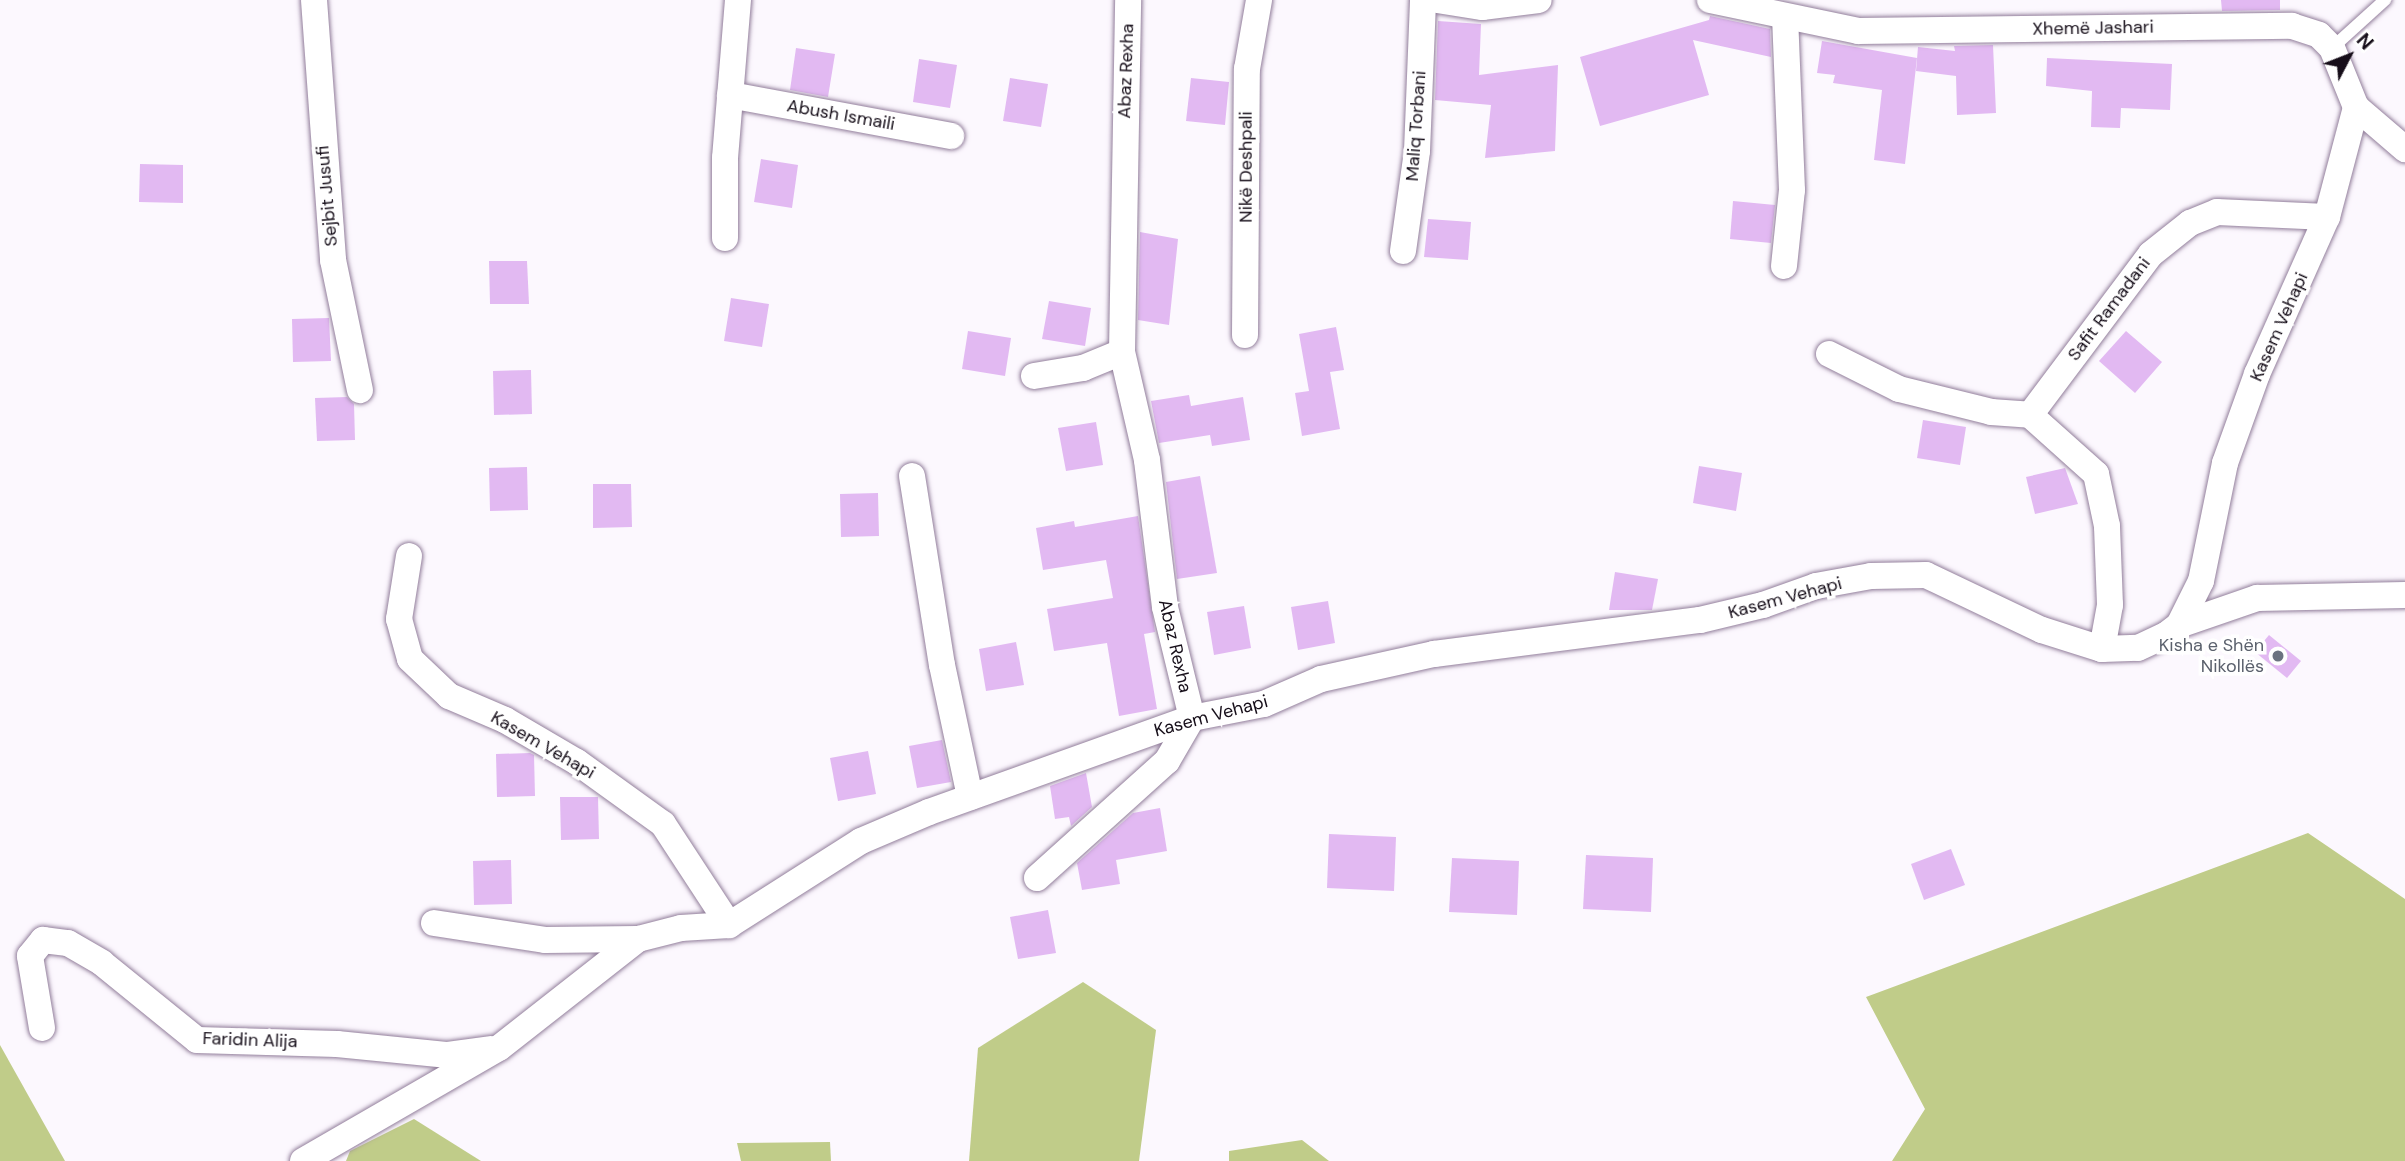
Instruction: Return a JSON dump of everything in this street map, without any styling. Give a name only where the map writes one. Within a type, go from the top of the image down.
[{"type":"street","name":"Sejbit Jusufi","points":[[314,0],[333,260],[359,390]]},
{"type":"street","points":[[725,238],[730,95],[738,0]]},
{"type":"street","name":"Abaz Rexha","points":[[1037,878],[1167,761],[1192,718],[1165,607],[1147,460],[1122,352],[1128,0]]},
{"type":"street","name":"Nikë Deshpali","points":[[1245,335],[1247,69],[1259,0]]},
{"type":"street","name":"Maliq Torbani","points":[[1403,251],[1417,151],[1423,0]]},
{"type":"street","points":[[1437,0],[1482,7],[1539,0]]},
{"type":"street","name":"Xhemë Jashari","points":[[1710,0],[1858,31],[2292,26],[2319,35],[2332,48]]},
{"type":"street","points":[[1784,266],[1791,190],[1785,16]]},
{"type":"street","points":[[2332,48],[2356,107],[2405,149]]},
{"type":"street","name":"Abush Ismaili","points":[[730,95],[951,136]]},
{"type":"street","name":"Kasem Vehapi","points":[[303,1161],[499,1048],[638,939],[681,928],[729,925],[861,841],[970,797],[1192,718],[1264,704],[1321,679],[1434,654],[1700,620],[1763,605],[1816,586],[1871,576],[1926,575],[2042,631],[2102,649],[2138,648],[2179,625],[2200,581],[2225,463],[2243,412],[2327,217],[2356,107]]},
{"type":"street","name":"Safit Ramadani","points":[[2031,415],[2151,254],[2190,223],[2217,212],[2327,217]]},
{"type":"street","points":[[1034,376],[1083,368],[1122,352]]},
{"type":"street","points":[[1829,354],[1899,389],[1990,412],[2031,415],[2095,474],[2107,526],[2110,605],[2102,649]]},
{"type":"street","points":[[912,476],[942,664],[970,797]]},
{"type":"street","name":"Kasem Vehapi","points":[[409,556],[400,619],[410,659],[449,696],[505,720],[577,762],[663,824],[729,925]]},
{"type":"street","points":[[2179,625],[2257,598],[2405,595]]},
{"type":"street","points":[[434,923],[545,940],[638,939]]},
{"type":"street","name":"Faridin Alija","points":[[41,1028],[30,956],[43,940],[68,943],[102,963],[197,1040],[337,1044],[448,1055],[499,1048]]},
{"type":"lane","points":[[2332,48],[2385,0]]},
{"type":"green space","points":[[2308,833],[2405,899],[2405,1161],[1892,1161],[1925,1109],[1866,997]]},
{"type":"green space","points":[[1083,982],[1156,1030],[1139,1161],[969,1161],[978,1048]]},
{"type":"green space","points":[[0,1045],[65,1161],[0,1161]]},
{"type":"green space","points":[[414,1119],[481,1161],[346,1161],[350,1151]]},
{"type":"green space","points":[[1302,1140],[1329,1161],[1229,1161],[1229,1151]]},
{"type":"green space","points":[[830,1142],[831,1161],[741,1161],[737,1143]]},
{"type":"building","points":[[2221,0],[2280,0],[2280,10],[2222,11]]},
{"type":"building","points":[[1710,16],[1770,29],[1771,57],[1693,40],[1709,95],[1600,126],[1580,57],[1709,20]]},
{"type":"building","points":[[1438,21],[1481,24],[1479,75],[1558,65],[1555,151],[1485,158],[1491,105],[1435,100]]},
{"type":"building","points":[[1822,41],[1917,58],[1905,164],[1874,160],[1882,90],[1833,83],[1835,75],[1817,73]]},
{"type":"building","points":[[1993,45],[1996,113],[1957,115],[1956,76],[1916,71],[1918,47],[1955,51],[1954,46]]},
{"type":"building","points":[[796,48],[835,54],[828,97],[790,90]]},
{"type":"building","points":[[2047,58],[2172,64],[2170,110],[2121,108],[2120,128],[2091,127],[2092,91],[2046,86]]},
{"type":"building","points":[[919,59],[957,65],[950,108],[913,102]]},
{"type":"building","points":[[1010,78],[1048,84],[1041,127],[1003,121]]},
{"type":"building","points":[[1191,78],[1229,82],[1225,125],[1186,121]]},
{"type":"building","points":[[761,159],[798,165],[792,208],[754,202]]},
{"type":"building","points":[[140,164],[183,165],[183,203],[139,202]]},
{"type":"building","points":[[1733,201],[1775,205],[1771,243],[1730,239]]},
{"type":"building","points":[[1428,219],[1471,222],[1468,260],[1424,257]]},
{"type":"building","points":[[1140,232],[1178,239],[1169,325],[1138,320]]},
{"type":"building","points":[[489,261],[527,261],[529,304],[490,304]]},
{"type":"building","points":[[731,298],[769,304],[762,347],[724,341]]},
{"type":"building","points":[[1049,301],[1091,308],[1085,346],[1042,339]]},
{"type":"building","points":[[329,318],[331,361],[293,362],[292,319]]},
{"type":"building","points":[[1336,327],[1344,370],[1330,372],[1340,429],[1302,436],[1295,393],[1309,391],[1299,334]]},
{"type":"building","points":[[968,331],[1011,338],[1005,376],[962,369]]},
{"type":"building","points":[[2126,331],[2162,362],[2135,393],[2099,361]]},
{"type":"building","points":[[531,370],[532,414],[494,415],[493,371]]},
{"type":"building","points":[[1189,395],[1191,406],[1243,397],[1250,440],[1212,446],[1210,435],[1159,443],[1151,401]]},
{"type":"building","points":[[347,397],[354,404],[355,440],[317,441],[315,398]]},
{"type":"building","points":[[1923,420],[1966,427],[1960,465],[1917,458]]},
{"type":"building","points":[[1096,422],[1103,465],[1066,471],[1058,428]]},
{"type":"building","points":[[1699,466],[1742,473],[1736,511],[1693,503]]},
{"type":"building","points":[[527,467],[528,510],[490,511],[489,468]]},
{"type":"building","points":[[2065,468],[2078,504],[2035,514],[2026,477]]},
{"type":"building","points":[[1200,476],[1217,573],[1177,579],[1166,482]]},
{"type":"building","points":[[593,484],[631,484],[632,527],[593,528]]},
{"type":"building","points":[[878,493],[879,536],[841,537],[840,494]]},
{"type":"building","points":[[1138,516],[1155,632],[1144,634],[1157,709],[1119,716],[1107,643],[1054,651],[1047,609],[1113,598],[1106,560],[1043,570],[1036,528],[1074,521],[1075,527]]},
{"type":"building","points":[[1615,572],[1658,579],[1652,610],[1609,610]]},
{"type":"building","points":[[1328,601],[1335,643],[1298,650],[1291,607]]},
{"type":"building","points":[[1244,606],[1251,648],[1214,655],[1207,612]]},
{"type":"building","name":"Kisha e Shën Nikollës","points":[[2269,635],[2301,661],[2287,678],[2255,652]]},
{"type":"building","points":[[1016,642],[1024,685],[986,691],[979,649]]},
{"type":"building","points":[[942,740],[951,782],[917,788],[909,746]]},
{"type":"building","points":[[868,751],[876,794],[838,801],[830,758]]},
{"type":"building","points":[[496,754],[534,755],[535,796],[497,797]]},
{"type":"building","points":[[1086,773],[1092,807],[1071,826],[1069,817],[1055,819],[1050,786]]},
{"type":"building","points":[[560,797],[598,797],[599,839],[561,840]]},
{"type":"building","points":[[1160,808],[1167,851],[1116,860],[1120,884],[1082,890],[1077,863],[1133,813]]},
{"type":"building","points":[[1329,834],[1396,837],[1394,891],[1327,888]]},
{"type":"building","points":[[1951,849],[1965,885],[1924,900],[1911,864]]},
{"type":"building","points":[[1586,855],[1653,858],[1651,912],[1583,909]]},
{"type":"building","points":[[1452,858],[1519,861],[1517,915],[1449,912]]},
{"type":"building","points":[[511,860],[512,904],[474,905],[473,861]]},
{"type":"building","points":[[1048,910],[1056,953],[1018,959],[1010,917]]},
{"type":"place","name":"Kisha e Shën Nikollës","points":[[2278,656]]}]
